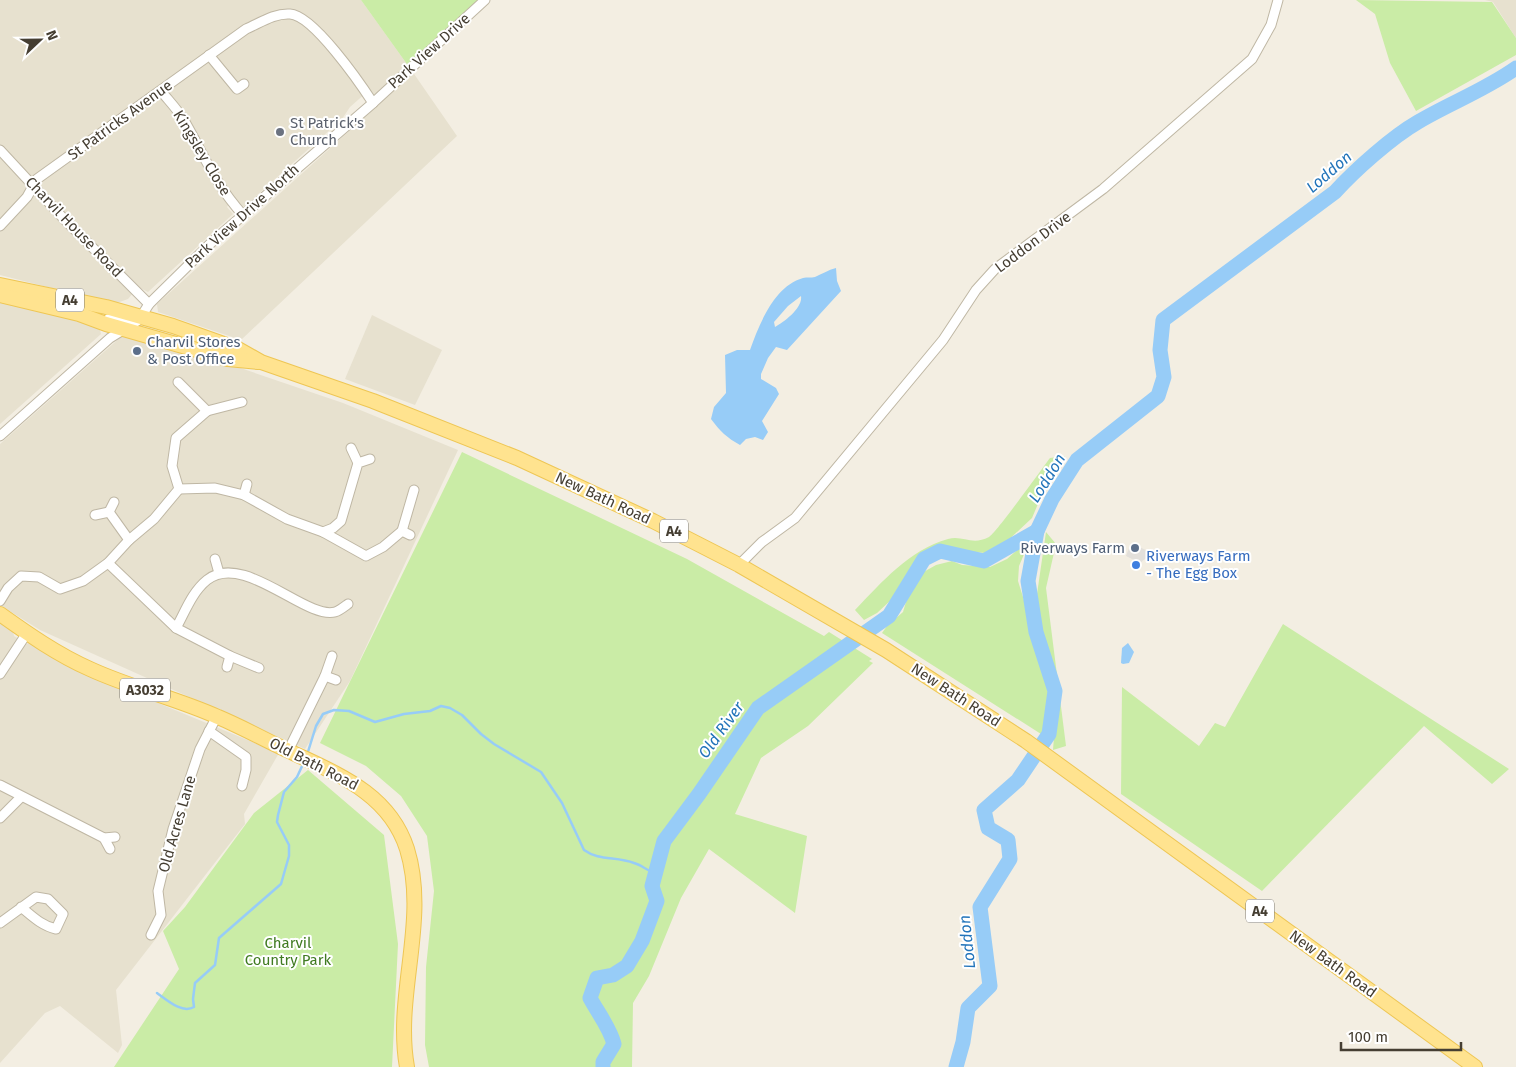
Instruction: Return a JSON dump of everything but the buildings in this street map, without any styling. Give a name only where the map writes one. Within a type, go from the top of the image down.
[{"type":"main road","name":"New Bath Road","points":[[0,285],[140,316],[238,349],[261,362],[373,401],[517,458],[645,517],[739,565],[886,650],[1026,741],[1475,1067]]},
{"type":"main road","name":"New Bath Road","points":[[0,296],[90,317],[106,324],[228,359],[261,362]]},
{"type":"main road","name":"Old Bath Road","points":[[0,614],[27,633],[89,669],[217,716],[343,776],[367,792],[388,812],[406,849],[413,885],[414,926],[405,1019],[407,1067]]},
{"type":"street","name":"Park View Drive","points":[[373,102],[485,0]]},
{"type":"street","name":"Loddon Drive","points":[[739,565],[762,542],[795,518],[943,340],[976,290],[995,269],[1103,189],[1252,59],[1271,25],[1278,0]]},
{"type":"street","name":"St Patricks Avenue","points":[[0,226],[27,197],[37,179],[246,29],[273,16],[291,14],[304,20],[347,64],[373,102]]},
{"type":"street","points":[[209,55],[238,89]]},
{"type":"street","name":"Kingsley Close","points":[[161,91],[185,121],[209,170],[243,215]]},
{"type":"street","name":"Park View Drive North","points":[[0,436],[110,338],[139,320],[149,304],[212,242],[373,102]]},
{"type":"street","name":"Charvil House Road","points":[[0,150],[149,304]]},
{"type":"street","points":[[90,317],[118,320],[140,316]]},
{"type":"street","points":[[106,324],[110,338]]},
{"type":"street","points":[[178,382],[206,411]]},
{"type":"street","points":[[179,489],[172,466],[176,438],[206,411],[242,402]]},
{"type":"street","points":[[323,532],[333,528],[341,521],[358,463],[351,448]]},
{"type":"street","points":[[358,463],[370,459]]},
{"type":"street","points":[[244,495],[247,484]]},
{"type":"street","points":[[0,601],[8,588],[20,576],[40,577],[60,589],[83,581],[108,563],[129,540],[154,519],[179,489],[215,488],[244,495],[287,519],[323,532],[366,556],[406,533],[414,490]]},
{"type":"street","points":[[109,512],[114,502]]},
{"type":"street","points":[[109,512],[129,540]]},
{"type":"street","points":[[94,515],[109,512]]},
{"type":"street","points":[[215,559],[219,573]]},
{"type":"street","points":[[108,563],[176,628],[230,656],[259,668]]},
{"type":"street","points":[[176,628],[196,591],[208,579],[219,573],[245,577],[270,585],[291,602],[320,612],[335,612],[348,604]]},
{"type":"street","points":[[0,674],[27,633]]},
{"type":"street","points":[[227,667],[230,656]]},
{"type":"street","points":[[293,753],[332,656]]},
{"type":"street","points":[[325,676],[336,680]]},
{"type":"street","name":"Old Acres Lane","points":[[151,935],[161,915],[158,891],[173,828],[200,749],[217,716]]},
{"type":"street","points":[[209,731],[246,757],[246,770],[242,786]]},
{"type":"street","points":[[0,785],[104,838],[115,837]]},
{"type":"street","points":[[0,818],[21,797]]},
{"type":"street","points":[[104,838],[110,849]]},
{"type":"street","points":[[0,923],[21,907],[36,897],[48,899],[63,914],[56,929],[43,924],[21,907]]},
{"type":"shaded area","points":[[0,0],[361,0],[409,67],[380,92],[373,95],[367,92],[350,107],[342,119],[244,207],[233,198],[227,207],[233,214],[148,292],[138,287],[128,299],[114,304],[0,275]]},
{"type":"shaded area","points":[[1485,0],[1516,0],[1516,38],[1493,2]]},
{"type":"shaded area","points":[[412,71],[457,136],[241,340],[158,312],[157,304],[398,87],[396,83]]},
{"type":"shaded area","points":[[0,298],[99,326],[101,334],[0,424]]},
{"type":"shaded area","points":[[372,315],[442,350],[415,405],[345,379]]},
{"type":"shaded area","points":[[123,335],[208,357],[343,403],[458,450],[350,681],[305,749],[40,630],[0,605],[0,444]]},
{"type":"shaded area","name":"Riverways Farm","points":[[1131,543],[1152,553],[1140,563],[1126,556]]},
{"type":"shaded area","points":[[0,622],[13,631],[14,636],[26,644],[31,642],[71,667],[279,753],[244,814],[245,824],[116,990],[122,1045],[118,1053],[60,1006],[45,1013],[0,1063]]},
{"type":"green space","points":[[361,0],[481,0],[409,67]]},
{"type":"green space","points":[[1356,0],[1492,2],[1516,38],[1516,55],[1416,111],[1390,63],[1375,14]]},
{"type":"green space","points":[[462,452],[687,559],[824,636],[829,632],[872,659],[869,661],[873,663],[808,726],[761,758],[735,814],[807,836],[795,913],[709,849],[681,898],[649,976],[633,1003],[632,1067],[429,1067],[425,1045],[426,967],[434,891],[427,836],[401,796],[366,766],[320,743]]},
{"type":"green space","points":[[1065,456],[1051,473],[1032,518],[1002,546],[986,553],[940,550],[922,556],[912,565],[891,600],[877,613],[864,620],[855,610],[897,568],[921,551],[948,539],[958,538],[978,541],[989,537],[1050,458]]},
{"type":"green space","points":[[1046,532],[1056,544],[1046,588],[1066,746],[1053,750],[1058,685],[1041,638],[1037,594]]},
{"type":"green space","points":[[1024,544],[1028,545],[1019,566],[1018,581],[1052,690],[1046,732],[1041,734],[882,633],[903,612],[913,578],[936,565],[952,561],[962,565],[990,567],[1007,559]]},
{"type":"green space","points":[[1283,624],[1509,769],[1492,784],[1424,726],[1262,891],[1121,794],[1122,687],[1199,746],[1215,723],[1225,727]]},
{"type":"green space","name":"Charvil Country Park","points":[[308,770],[384,835],[398,944],[392,1067],[114,1067],[179,969],[163,931],[185,907],[254,813]]},
{"type":"water","points":[[836,268],[837,281],[841,291],[787,350],[776,347],[768,358],[761,374],[761,379],[776,388],[779,394],[762,421],[768,432],[763,440],[755,437],[746,439],[740,445],[731,440],[711,419],[714,407],[726,393],[725,355],[737,350],[750,350],[763,318],[784,289],[793,282],[803,278],[815,277]],"holes":[[[801,296],[801,301],[796,310],[775,327],[774,322],[788,306]]]},
{"type":"water","points":[[1128,643],[1134,652],[1129,663],[1123,664],[1121,663],[1122,648]]},
{"type":"waterway","name":"Loddon","points":[[956,1067],[963,1042],[968,1008],[990,986],[980,907],[1010,859],[1008,840],[988,828],[984,810],[1018,780],[1049,734],[1055,691],[1036,632],[1028,581],[1037,531],[1052,499],[1077,460],[1158,396],[1164,377],[1160,350],[1163,320],[1335,192],[1363,164],[1397,136],[1418,122],[1492,83],[1516,68]]},
{"type":"waterway","name":"Old River","points":[[603,1067],[603,1062],[614,1044],[607,1026],[590,998],[597,978],[613,975],[627,966],[642,941],[657,901],[652,886],[664,841],[758,708],[889,616],[924,559],[940,551],[984,561],[1037,531]]},
{"type":"waterway","points":[[307,755],[316,726],[323,714],[334,710],[349,711],[375,722],[404,714],[430,711],[441,706],[450,708],[462,715],[494,744],[541,772],[562,803],[584,850],[596,856],[628,861],[655,873]]},
{"type":"waterway","points":[[157,993],[185,1009],[194,1007],[195,983],[215,965],[219,938],[281,884],[289,856],[289,845],[277,822],[278,815],[284,792],[297,777],[304,762]]},
{"type":"place","name":"St Patrick's Church","points":[[280,132]]},
{"type":"place","name":"Charvil Stores & Post Office","points":[[137,351]]},
{"type":"place","name":"Riverways Farm","points":[[1135,548]]},
{"type":"place","name":"Riverways Farm - The Egg Box","points":[[1136,565]]}]
